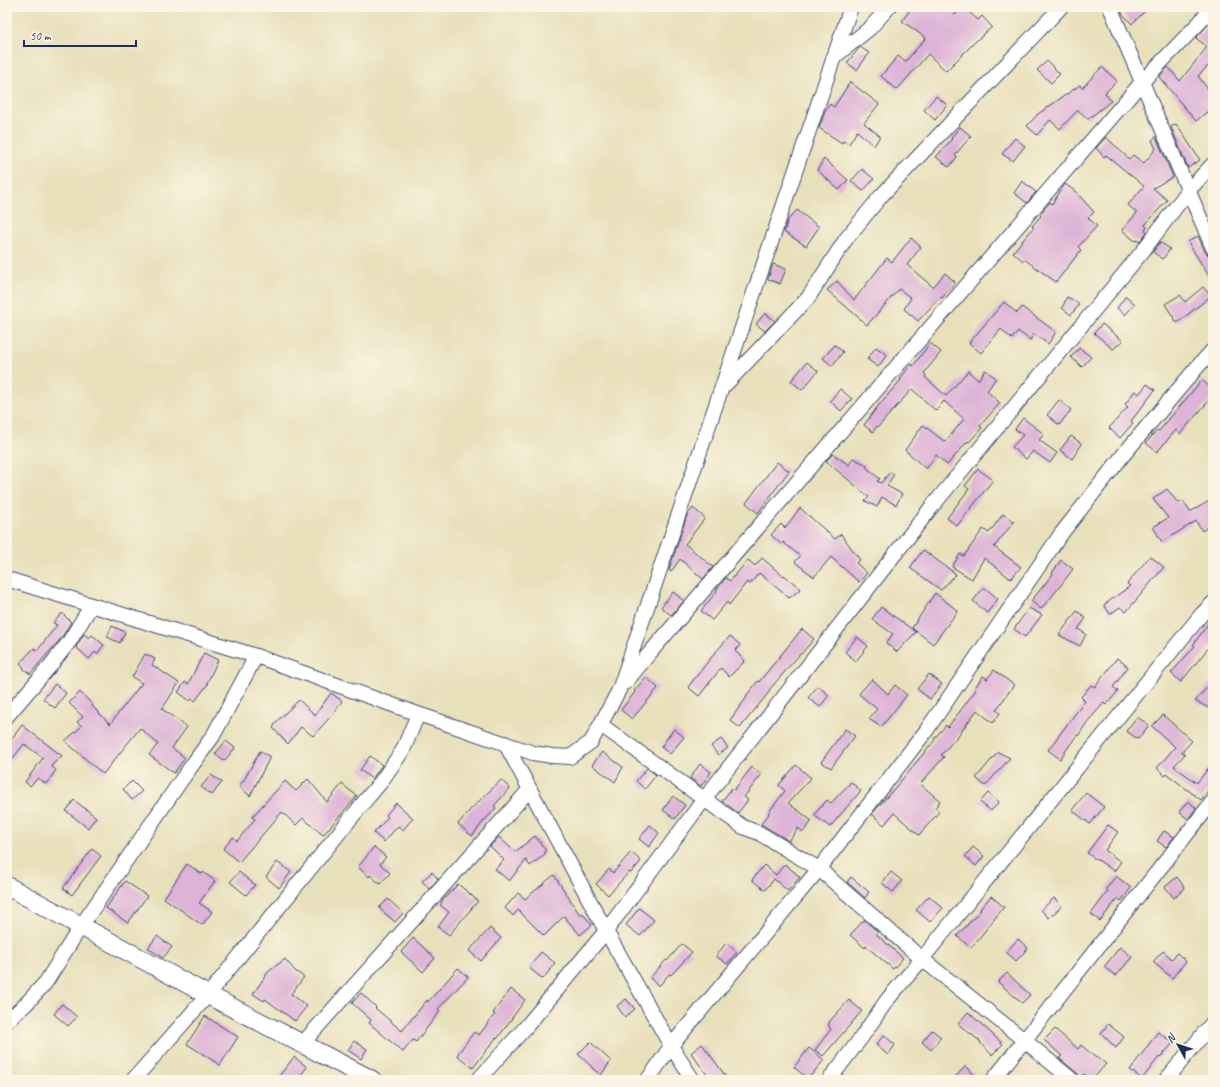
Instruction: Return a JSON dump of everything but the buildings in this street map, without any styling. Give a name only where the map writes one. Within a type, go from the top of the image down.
[{"type":"street","points":[[7,579],[256,656],[533,753],[552,756],[570,756],[591,742],[619,690],[832,58],[851,7]]},
{"type":"street","points":[[832,58],[870,28],[890,7]]},
{"type":"street","points":[[722,388],[808,298],[846,239],[881,196],[1061,7]]},
{"type":"street","points":[[1110,7],[1213,248]]},
{"type":"street","points":[[619,690],[1142,82],[1200,22],[1212,7]]},
{"type":"street","points":[[478,1080],[525,1028],[606,931],[705,798],[930,509],[1142,252],[1188,191],[1213,164]]},
{"type":"street","points":[[647,1080],[671,1046],[819,869],[926,732],[1060,534],[1124,454],[1213,350]]},
{"type":"street","points":[[829,1080],[887,1000],[1213,603]]},
{"type":"street","points":[[7,716],[69,642],[91,606]]},
{"type":"street","points":[[7,1021],[25,1005],[46,982],[81,926],[213,736],[256,656]]},
{"type":"street","points":[[133,1080],[208,994],[380,783],[402,750],[418,714]]},
{"type":"street","points":[[601,725],[705,798],[743,827],[759,833],[819,869],[922,959],[1072,1080]]},
{"type":"street","points":[[504,743],[606,931],[671,1046],[693,1080]]},
{"type":"street","points":[[302,1044],[530,789]]},
{"type":"street","points":[[993,1080],[1213,801]]},
{"type":"street","points":[[7,886],[372,1080]]},
{"type":"street","points":[[1166,1080],[1213,1022]]}]
